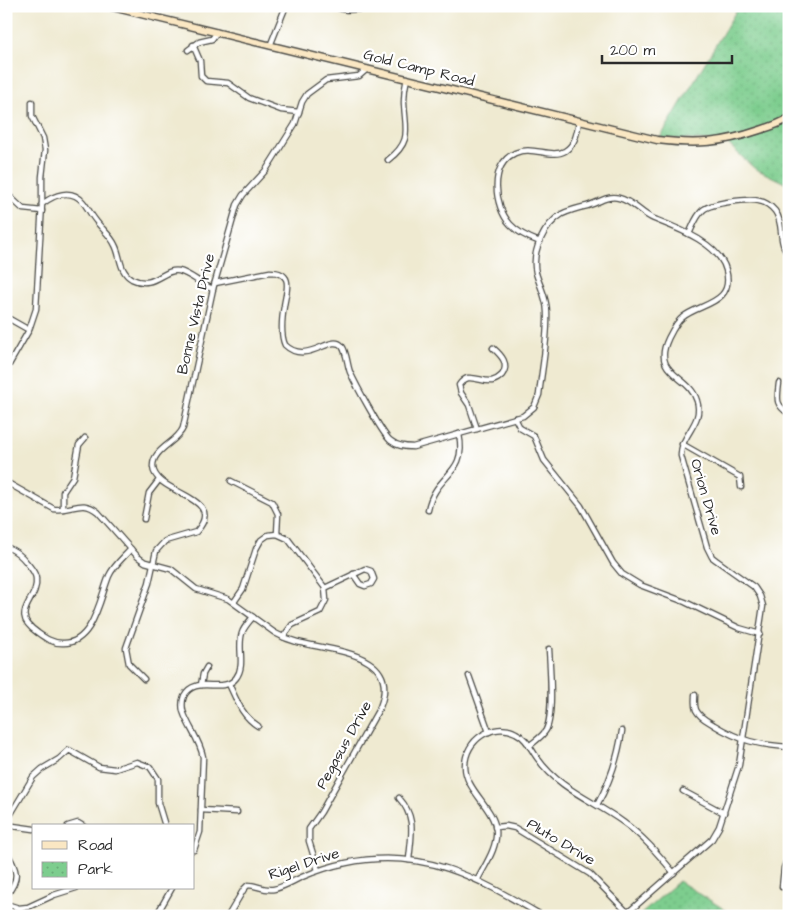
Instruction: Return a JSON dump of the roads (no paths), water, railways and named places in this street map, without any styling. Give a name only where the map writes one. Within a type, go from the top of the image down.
[{"type":"street","name":"Gold Camp Road","points":[[108,6],[657,140],[692,143],[724,140],[767,128],[789,118]]},
{"type":"street","points":[[270,46],[286,6]]},
{"type":"street","points":[[335,6],[342,10],[370,7],[386,10]]},
{"type":"street","points":[[188,50],[202,40],[212,39],[217,32]]},
{"type":"street","points":[[193,45],[200,61],[201,76],[206,81],[228,83],[250,98],[282,110],[299,112]]},
{"type":"street","name":"Bonne Vista Drive","points":[[159,480],[154,472],[154,462],[158,454],[176,438],[183,428],[213,289],[237,205],[243,195],[266,170],[295,124],[304,97],[317,86],[331,78],[359,76],[367,69]]},
{"type":"street","points":[[388,160],[401,148],[407,135],[404,96],[407,78]]},
{"type":"street","points":[[6,370],[29,330],[36,309],[44,144],[32,116],[32,102]]},
{"type":"street","points":[[540,242],[520,232],[506,218],[498,199],[497,184],[499,171],[508,158],[517,152],[528,150],[556,153],[566,150],[574,140],[580,121]]},
{"type":"street","points":[[6,193],[23,209],[42,211]]},
{"type":"street","points":[[42,204],[59,194],[70,194],[81,200],[113,240],[124,272],[131,278],[147,282],[177,271],[213,289]]},
{"type":"street","name":"Orion Drive","points":[[215,283],[270,272],[285,277],[288,285],[283,312],[282,336],[286,345],[297,352],[308,352],[333,342],[339,343],[343,348],[354,379],[383,433],[391,441],[401,446],[413,447],[515,418],[531,410],[536,404],[539,395],[547,312],[545,297],[535,268],[535,257],[549,225],[564,213],[611,197],[626,200],[647,216],[689,234],[705,244],[720,258],[725,267],[727,278],[723,293],[716,301],[687,314],[676,323],[665,349],[665,359],[668,369],[694,393],[699,406],[697,420],[682,444],[681,452],[682,462],[707,547],[712,556],[754,588],[760,596],[763,611],[760,634],[739,765],[719,827],[712,839],[626,914]]},
{"type":"street","points":[[689,234],[701,212],[707,208],[748,200],[759,201],[767,204],[777,215],[780,222],[782,244],[789,254]]},
{"type":"street","points":[[6,317],[29,330]]},
{"type":"street","points":[[477,428],[469,405],[461,394],[460,385],[462,381],[469,378],[489,381],[500,377],[505,369],[504,361],[501,355],[493,348]]},
{"type":"street","points":[[779,384],[779,406],[789,414]]},
{"type":"street","points":[[515,418],[520,428],[534,436],[540,455],[581,506],[612,563],[628,578],[640,585],[685,602],[739,628],[760,634]]},
{"type":"street","points":[[428,510],[430,499],[435,490],[454,469],[460,459],[462,450],[459,434]]},
{"type":"street","points":[[63,509],[63,492],[73,477],[79,445],[85,438]]},
{"type":"street","points":[[682,444],[740,477],[741,487]]},
{"type":"street","points":[[144,519],[149,493],[159,480],[196,501],[202,507],[203,519],[199,528],[191,535],[168,539],[161,543],[156,551],[150,583],[126,648],[129,664],[144,679]]},
{"type":"street","points":[[231,481],[272,502],[278,514],[276,534]]},
{"type":"street","name":"Pegasus Drive","points":[[6,482],[57,510],[81,505],[91,507],[98,512],[142,560],[171,569],[196,589],[234,602],[283,638],[360,657],[375,667],[384,682],[384,694],[380,707],[321,812],[309,829],[309,841],[318,870]]},
{"type":"street","points":[[234,602],[243,589],[258,544],[268,535],[285,536],[292,542],[325,588],[325,604],[320,612],[292,625],[283,638]]},
{"type":"street","points":[[6,547],[20,555],[36,576],[36,587],[24,611],[27,624],[47,639],[61,643],[76,640],[86,632],[93,621],[112,570],[131,550]]},
{"type":"street","points":[[325,588],[353,574],[364,569],[368,569],[373,573],[374,579],[368,586],[362,585],[353,574]]},
{"type":"street","points":[[195,848],[200,836],[203,757],[182,706],[184,697],[189,690],[202,685],[220,686],[229,684],[236,678],[240,670],[242,635],[253,617]]},
{"type":"street","points":[[529,746],[542,736],[549,724],[550,649]]},
{"type":"street","points":[[202,685],[204,674],[208,667]]},
{"type":"street","points":[[469,676],[489,732]]},
{"type":"street","points":[[229,684],[242,712],[258,726]]},
{"type":"street","points":[[695,695],[695,707],[703,718],[743,740],[764,745],[789,747]]},
{"type":"street","points":[[478,879],[494,846],[496,836],[492,817],[469,780],[465,768],[466,757],[470,746],[478,738],[489,732],[500,730],[512,731],[521,736],[544,768],[560,783],[622,821],[638,834],[674,872]]},
{"type":"street","points":[[597,805],[612,774],[622,731]]},
{"type":"street","points":[[32,829],[6,823],[33,777],[70,750],[93,765],[105,769],[115,769],[137,762],[150,767],[158,779],[158,803],[164,824]]},
{"type":"street","points":[[683,790],[724,813]]},
{"type":"street","points":[[399,798],[409,811],[412,822],[409,860]]},
{"type":"street","points":[[201,810],[237,812]]},
{"type":"street","name":"Pluto Drive","points":[[495,827],[506,826],[515,828],[585,870],[602,884],[626,914]]},
{"type":"street","points":[[6,851],[15,868],[17,878],[14,886],[6,896]]},
{"type":"street","points":[[782,886],[784,868],[789,854]]},
{"type":"street","name":"Rigel Drive","points":[[228,916],[246,886],[252,885],[266,890],[277,889],[318,870],[358,861],[409,860],[445,867],[478,879],[543,916]]},
{"type":"street","points":[[6,904],[19,908],[28,907],[70,890]]},
{"type":"street","points":[[156,916],[171,890]]}]
